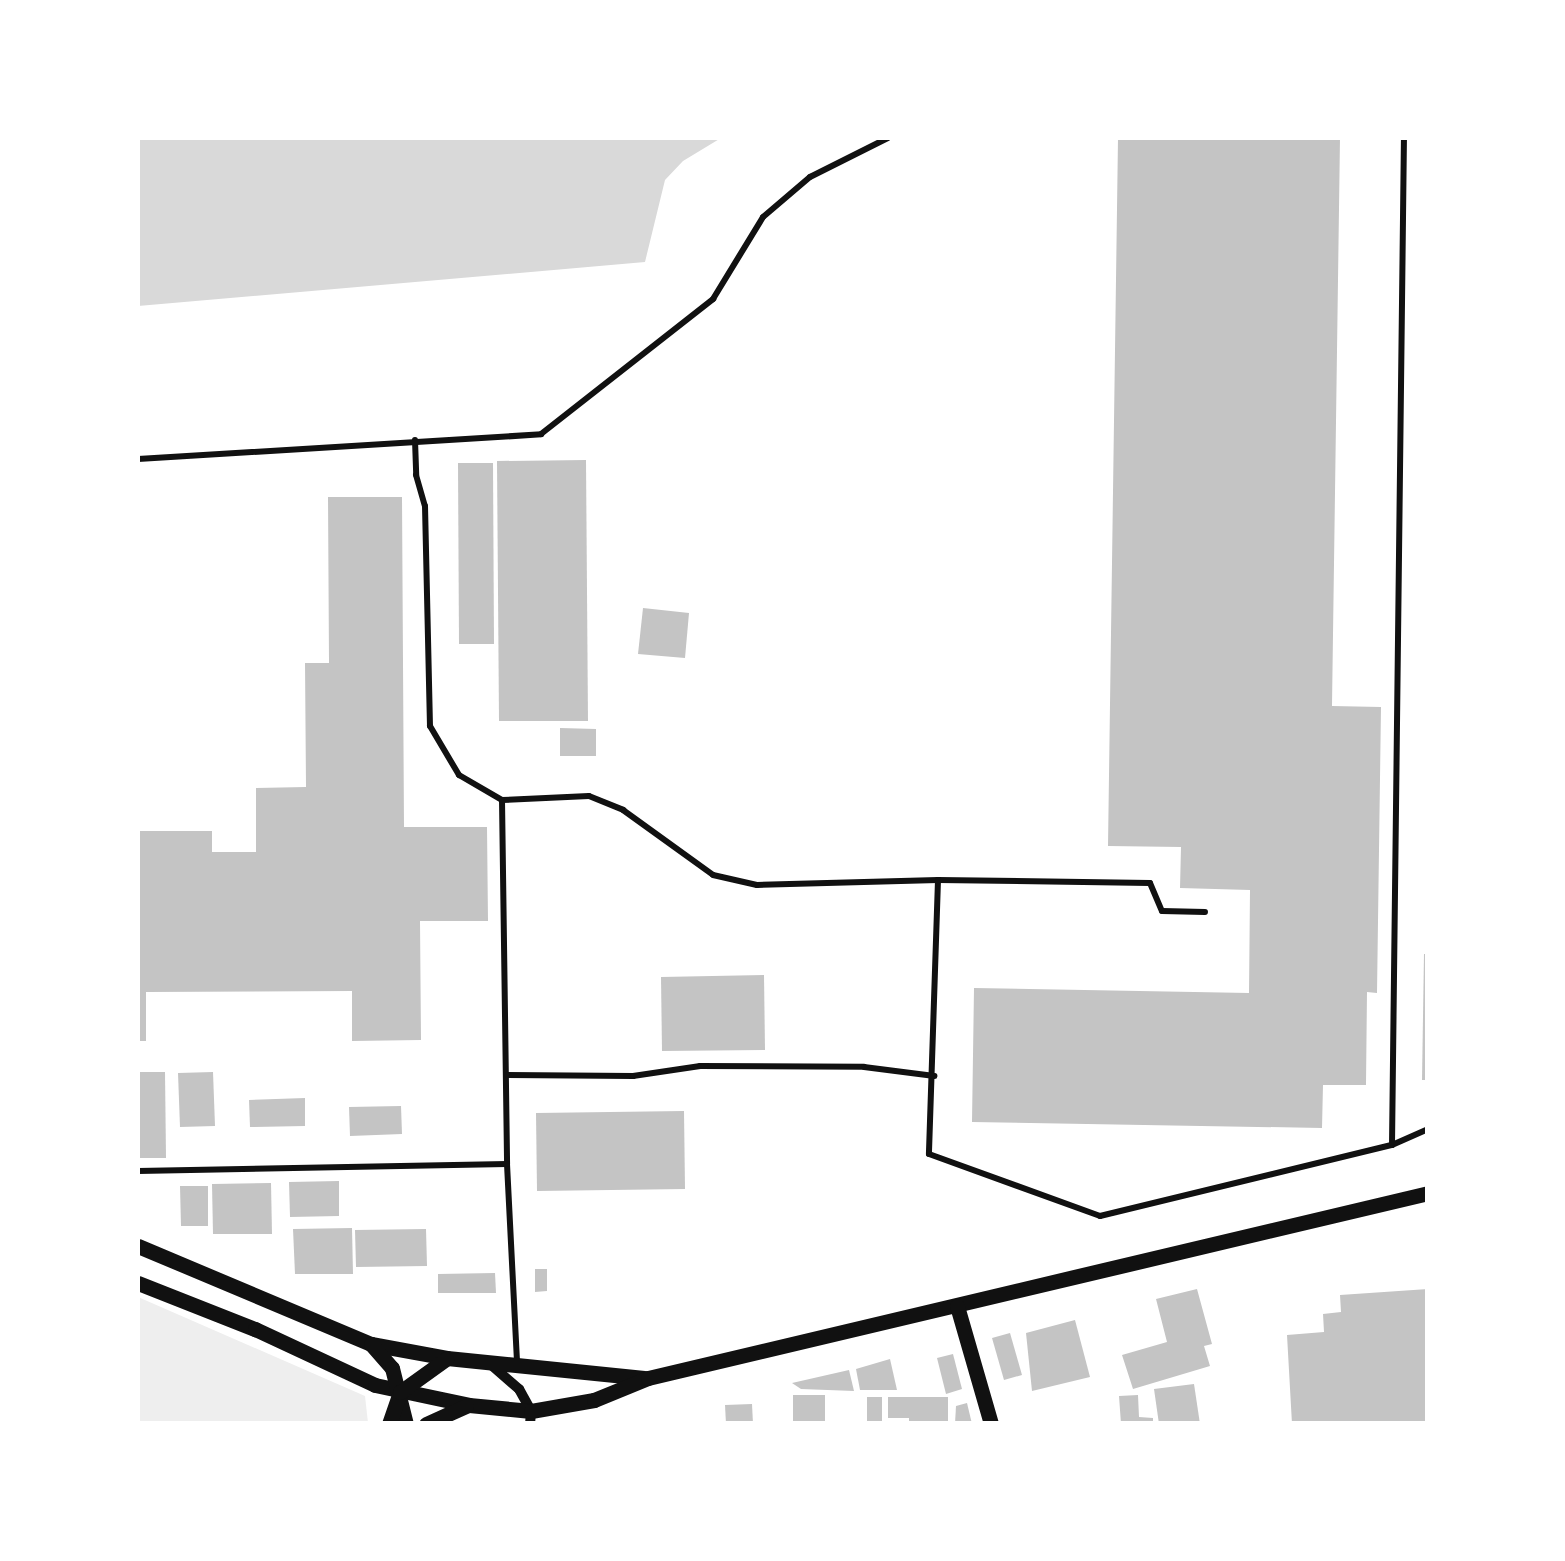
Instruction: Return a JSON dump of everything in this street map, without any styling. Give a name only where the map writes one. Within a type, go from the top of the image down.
[{"type":"street","points":[[138,1283],[400,1392],[530,1417],[594,1400],[648,1378],[1428,1193]]},
{"type":"street","points":[[138,1246],[371,1344],[447,1358],[648,1378]]},
{"type":"street","points":[[958,1306],[991,1424]]},
{"type":"street","points":[[371,1344],[392,1368],[406,1424]]},
{"type":"street","points":[[389,1424],[400,1392],[428,1368],[447,1358]]},
{"type":"street","points":[[488,1362],[519,1390],[530,1417]]},
{"type":"street","points":[[426,1424],[469,1405]]},
{"type":"lane","points":[[138,459],[541,434],[706,306],[763,217],[810,177],[888,138]]},
{"type":"lane","points":[[1392,1146],[1404,138]]},
{"type":"lane","points":[[415,440],[416,475],[425,506],[430,726],[459,776],[502,800],[589,796],[623,810],[713,875],[757,885],[938,880],[1150,883],[1162,911],[1204,912]]},
{"type":"lane","points":[[502,800],[507,1164],[516,1365]]},
{"type":"lane","points":[[938,880],[929,1154],[1100,1216],[1392,1146],[1428,1129]]},
{"type":"lane","points":[[506,1075],[633,1076],[700,1066],[864,1067],[934,1076]]},
{"type":"lane","points":[[138,1170],[507,1164]]},
{"type":"shaded area","points":[[138,138],[721,138],[683,161],[665,180],[645,262],[138,306]]},
{"type":"shaded area","points":[[138,1297],[365,1396],[368,1423],[138,1423]]},
{"type":"building","points":[[1118,138],[1340,138],[1332,706],[1381,707],[1377,993],[1367,992],[1366,1085],[1323,1085],[1322,1128],[972,1122],[974,988],[1249,993],[1250,890],[1180,888],[1181,847],[1108,846]]},
{"type":"building","points":[[586,460],[588,721],[499,721],[497,461]]},
{"type":"building","points":[[458,463],[493,463],[494,644],[459,644]]},
{"type":"building","points":[[328,497],[402,497],[404,827],[487,827],[488,921],[420,921],[421,1040],[352,1041],[352,991],[146,992],[146,1041],[138,1041],[138,831],[212,831],[212,852],[256,852],[256,788],[306,787],[305,663],[329,663]]},
{"type":"building","points":[[643,608],[689,613],[685,658],[638,654]]},
{"type":"building","points":[[560,728],[596,729],[596,756],[560,756]]},
{"type":"building","points":[[1424,954],[1428,954],[1428,1080],[1422,1080]]},
{"type":"building","points":[[764,975],[765,1050],[662,1051],[661,977]]},
{"type":"building","points":[[138,1072],[165,1072],[166,1158],[138,1158]]},
{"type":"building","points":[[213,1072],[215,1126],[180,1127],[178,1073]]},
{"type":"building","points":[[305,1098],[305,1126],[250,1127],[249,1100]]},
{"type":"building","points":[[401,1106],[402,1134],[350,1136],[349,1107]]},
{"type":"building","points":[[684,1111],[685,1189],[537,1191],[536,1113]]},
{"type":"building","points":[[339,1181],[339,1216],[290,1217],[289,1182]]},
{"type":"building","points":[[271,1183],[272,1234],[213,1234],[212,1184]]},
{"type":"building","points":[[180,1186],[208,1186],[208,1226],[181,1226]]},
{"type":"building","points":[[352,1228],[353,1274],[295,1274],[293,1229]]},
{"type":"building","points":[[426,1229],[427,1266],[356,1267],[355,1230]]},
{"type":"building","points":[[535,1269],[547,1269],[547,1291],[535,1292]]},
{"type":"building","points":[[495,1273],[496,1293],[438,1293],[438,1274]]},
{"type":"building","points":[[1197,1289],[1212,1344],[1204,1346],[1210,1366],[1133,1389],[1122,1355],[1167,1342],[1156,1299]]},
{"type":"building","points":[[1428,1289],[1428,1424],[1292,1424],[1287,1335],[1324,1332],[1323,1314],[1341,1312],[1340,1295]]},
{"type":"building","points":[[1075,1320],[1090,1377],[1032,1391],[1026,1333]]},
{"type":"building","points":[[1010,1333],[1022,1375],[1004,1380],[992,1338]]},
{"type":"building","points":[[953,1354],[962,1389],[946,1394],[937,1358]]},
{"type":"building","points":[[890,1359],[897,1390],[860,1390],[856,1369]]},
{"type":"building","points":[[849,1370],[854,1391],[801,1389],[792,1383]]},
{"type":"building","points":[[1194,1384],[1200,1424],[1159,1424],[1154,1389]]},
{"type":"building","points":[[793,1395],[825,1395],[825,1424],[793,1424]]},
{"type":"building","points":[[1138,1395],[1139,1417],[1153,1418],[1153,1424],[1121,1424],[1119,1396]]},
{"type":"building","points":[[867,1397],[882,1397],[882,1424],[867,1424]]},
{"type":"building","points":[[888,1397],[948,1397],[948,1424],[909,1424],[909,1418],[888,1418]]},
{"type":"building","points":[[967,1403],[972,1424],[955,1424],[956,1406]]},
{"type":"building","points":[[752,1404],[753,1424],[726,1424],[725,1405]]}]
